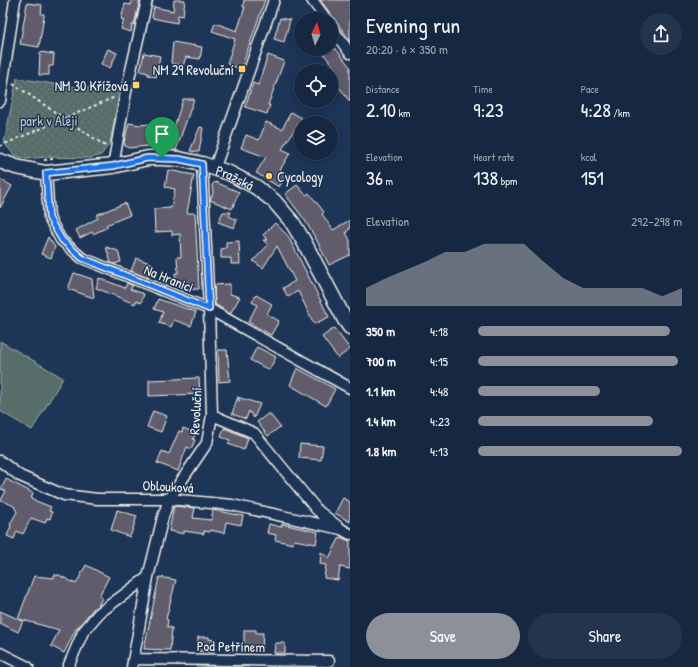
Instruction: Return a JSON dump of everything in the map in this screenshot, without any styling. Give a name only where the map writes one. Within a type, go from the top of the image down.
[{"type":"main road","name":"Pražská","points":[[3,156],[16,167],[46,173],[113,166],[148,158],[179,159],[229,173],[256,187],[274,201],[292,222],[350,327]]},
{"type":"street","points":[[0,101],[15,0]]},
{"type":"street","points":[[113,166],[114,151],[126,92],[148,0]]},
{"type":"street","name":"Revoluční","points":[[133,663],[148,577],[162,517],[169,499],[207,443],[212,414],[209,309],[208,166],[274,0]]},
{"type":"street","points":[[312,0],[321,12]]},
{"type":"street","points":[[338,36],[350,53]]},
{"type":"street","name":"Na Hranici","points":[[46,173],[49,218],[62,240],[82,258],[209,309],[350,388]]},
{"type":"street","points":[[212,414],[254,433],[317,510],[345,532]]},
{"type":"street","name":"Oblouková","points":[[0,461],[20,476],[64,495],[98,499],[169,499],[232,505],[345,532]]},
{"type":"street","points":[[68,667],[83,632],[99,613],[148,577]]},
{"type":"street","points":[[0,653],[28,667]]},
{"type":"street","name":"Pod Petřínem","points":[[133,663],[328,661]]},
{"type":"path","points":[[4,78],[66,118],[108,148],[106,152]]},
{"type":"path","points":[[0,146],[126,92]]},
{"type":"path","points":[[3,144],[3,156]]},
{"type":"path","points":[[38,160],[55,159]]},
{"type":"green space","name":"park v Aleji","points":[[17,78],[66,86],[120,90],[110,143],[101,155],[91,158],[45,157],[26,159],[14,155],[4,143]]},
{"type":"green space","points":[[0,341],[63,378],[32,430],[0,411]]},
{"type":"green space","points":[[197,665],[249,665],[249,667],[196,667]]},
{"type":"building","points":[[131,0],[140,0],[131,32],[121,29],[124,20],[121,19],[125,4],[131,5]]},
{"type":"building","points":[[174,0],[185,0],[183,16],[178,15],[177,23],[152,18],[154,7],[173,11]]},
{"type":"building","points":[[244,0],[265,0],[241,69],[227,64],[235,39],[212,31],[215,23],[237,31],[245,7],[243,7]]},
{"type":"building","points":[[320,0],[350,0],[350,41],[338,24],[338,12],[329,12]]},
{"type":"building","points":[[27,3],[42,5],[41,14],[44,14],[44,16],[39,47],[20,44]]},
{"type":"building","points":[[280,18],[290,20],[284,42],[274,39]]},
{"type":"building","points":[[173,42],[202,47],[200,59],[186,57],[183,66],[171,63]]},
{"type":"building","points":[[108,49],[117,53],[110,68],[101,64]]},
{"type":"building","points":[[40,52],[54,54],[53,66],[49,66],[49,75],[39,75]]},
{"type":"building","points":[[338,52],[350,67],[350,102],[338,86],[338,64],[331,64],[325,56],[338,56]]},
{"type":"building","points":[[144,53],[160,56],[156,77],[140,71]]},
{"type":"building","points":[[268,55],[284,61],[268,105],[270,105],[267,114],[245,107],[253,83],[258,85]]},
{"type":"building","points":[[183,99],[194,99],[176,150],[171,150],[175,124]]},
{"type":"building","points":[[291,112],[298,116],[294,116],[294,130],[282,149],[290,153],[280,170],[287,174],[279,187],[256,173],[266,157],[241,148],[246,135],[259,140],[266,122],[282,129]]},
{"type":"building","points":[[129,123],[140,125],[149,124],[151,142],[148,142],[148,146],[129,148],[125,146],[124,142]]},
{"type":"building","points":[[200,127],[203,128],[199,152],[190,151]]},
{"type":"building","points":[[168,170],[194,175],[187,213],[195,213],[199,289],[180,290],[180,283],[176,284],[175,273],[178,273],[177,257],[181,257],[180,234],[172,235],[172,231],[155,232],[154,209],[171,208],[175,189],[165,187]]},
{"type":"building","points":[[0,179],[12,186],[0,208]]},
{"type":"building","points":[[215,182],[239,192],[232,209],[210,200],[213,193],[212,185]]},
{"type":"building","points":[[297,185],[306,195],[309,193],[324,212],[322,214],[333,230],[350,220],[350,229],[346,232],[350,241],[350,255],[329,265],[304,219],[285,194]]},
{"type":"building","points":[[125,203],[130,215],[106,225],[108,227],[93,234],[92,232],[80,238],[76,230],[98,218],[96,215]]},
{"type":"building","points":[[223,212],[231,212],[229,216],[237,220],[234,228],[218,222]]},
{"type":"building","points":[[275,223],[288,236],[329,317],[314,324],[298,291],[288,297],[283,288],[295,281],[277,246],[263,268],[253,261],[268,245],[263,240],[268,240],[263,235]]},
{"type":"building","points":[[48,237],[55,247],[51,258],[41,254]]},
{"type":"building","points":[[239,241],[240,264],[231,264],[231,258],[221,258],[221,249],[226,248],[226,242]]},
{"type":"building","points":[[106,247],[118,251],[121,262],[114,264],[111,263]]},
{"type":"building","points":[[136,258],[153,264],[148,278],[131,271]]},
{"type":"building","points":[[74,273],[92,279],[94,298],[68,289]]},
{"type":"building","points":[[99,278],[125,288],[127,283],[133,286],[130,289],[144,294],[141,303],[136,301],[135,304],[96,288]]},
{"type":"building","points":[[230,284],[230,294],[240,297],[230,314],[215,304],[214,285]]},
{"type":"building","points":[[256,295],[272,304],[267,314],[279,321],[271,335],[248,322],[257,305],[252,302]]},
{"type":"building","points":[[158,299],[196,312],[191,326],[174,320],[171,327],[159,323],[163,312],[154,309]]},
{"type":"building","points":[[334,328],[350,349],[338,358],[322,337]]},
{"type":"building","points":[[257,347],[276,357],[269,370],[250,360]]},
{"type":"building","points":[[218,350],[227,350],[230,381],[219,382]]},
{"type":"building","points":[[297,368],[335,389],[326,406],[290,385]]},
{"type":"building","points":[[199,378],[200,394],[149,396],[149,380]]},
{"type":"building","points":[[237,397],[260,404],[254,418],[249,411],[246,419],[232,414],[237,399],[240,401]]},
{"type":"building","points":[[153,411],[167,416],[161,432],[147,427]]},
{"type":"building","points":[[269,413],[280,427],[268,436],[257,422]]},
{"type":"building","points":[[183,428],[196,433],[191,449],[187,447],[178,471],[157,463],[162,451],[169,454],[179,431],[182,432]]},
{"type":"building","points":[[224,428],[248,438],[244,450],[228,444],[230,440],[221,437]]},
{"type":"building","points":[[300,444],[323,446],[321,460],[299,458]]},
{"type":"building","points":[[6,479],[33,493],[31,499],[51,507],[49,511],[52,512],[50,519],[47,518],[45,523],[31,518],[23,534],[17,531],[14,539],[7,536],[11,526],[10,524],[17,512],[14,506],[1,500],[6,491],[1,489]]},
{"type":"building","points":[[343,498],[350,502],[350,522],[335,513]]},
{"type":"building","points":[[174,506],[195,508],[193,518],[211,520],[213,510],[243,516],[241,525],[226,522],[224,533],[210,530],[210,532],[204,531],[204,534],[184,531],[184,534],[169,531]]},
{"type":"building","points":[[117,510],[137,516],[130,537],[111,530]]},
{"type":"building","points":[[269,524],[281,527],[282,524],[318,532],[316,544],[294,540],[293,544],[275,540],[276,535],[267,533]]},
{"type":"building","points":[[340,537],[350,541],[350,569],[340,567],[338,580],[324,578],[326,565],[320,564],[321,552],[329,558]]},
{"type":"building","points":[[86,565],[109,577],[99,596],[102,598],[98,606],[94,608],[77,627],[64,653],[51,646],[59,630],[19,619],[23,621],[18,632],[0,623],[0,611],[18,619],[34,576],[54,578],[54,575],[59,575],[76,584]]},
{"type":"building","points":[[159,577],[176,580],[166,619],[168,620],[167,627],[172,628],[170,650],[144,649]]},
{"type":"building","points":[[244,630],[256,630],[256,633],[263,633],[262,648],[244,647]]},
{"type":"building","points":[[198,637],[209,637],[209,639],[214,640],[214,652],[197,651]]},
{"type":"building","points":[[275,643],[285,643],[285,653],[274,653]]},
{"type":"place","name":"NM 29 Revoluční","points":[[242,69]]},
{"type":"place","name":"NM 30 Křížová","points":[[136,85]]},
{"type":"place","name":"Cycology","points":[[269,176]]},
{"type":"route","points":[[148,158],[162,158],[179,159],[202,164],[209,309],[82,258],[62,240],[49,218],[46,173],[113,166],[148,158]]}]
